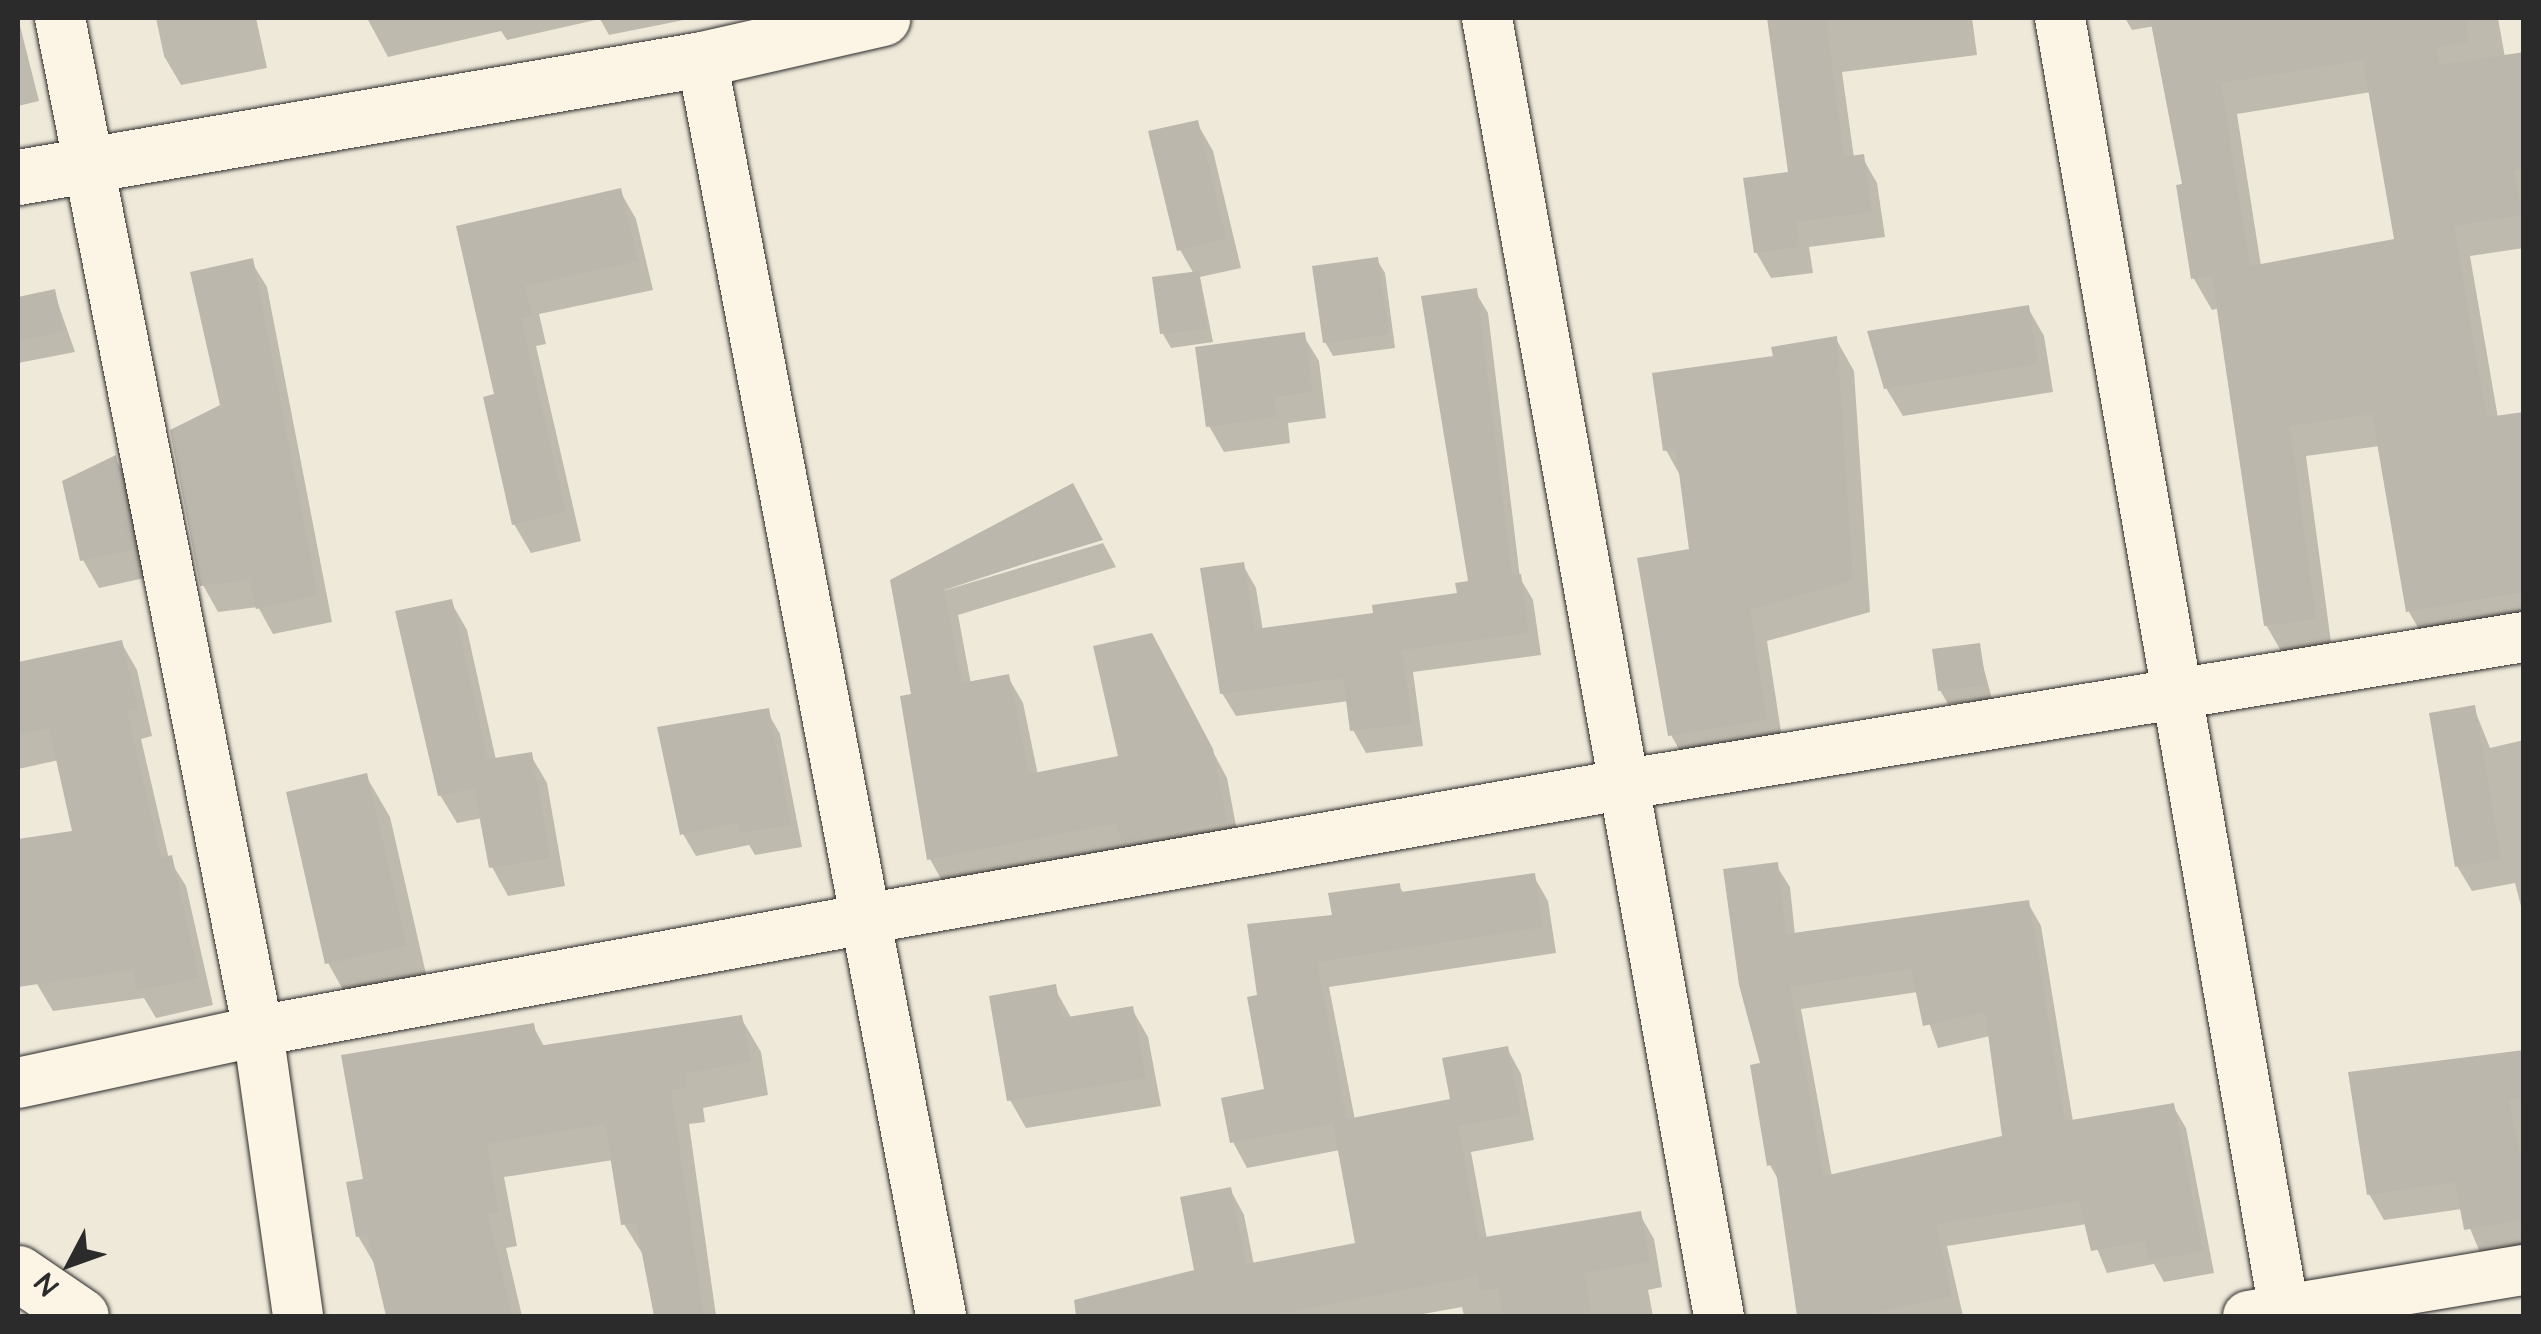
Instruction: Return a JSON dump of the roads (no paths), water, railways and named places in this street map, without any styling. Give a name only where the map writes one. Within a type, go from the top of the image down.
[{"type":"street","points":[[60,18],[84,166],[258,1031],[298,1316]]},
{"type":"street","points":[[18,177],[702,58],[882,18]]},
{"type":"street","points":[[1487,18],[1627,784],[1718,1316]]},
{"type":"street","points":[[2060,18],[2178,697],[2273,1315],[2524,1270]]},
{"type":"street","points":[[702,58],[940,1316]]},
{"type":"street","points":[[18,1083],[258,1031],[865,919],[1627,784],[2524,638]]},
{"type":"street","points":[[18,1273],[81,1316]]}]
